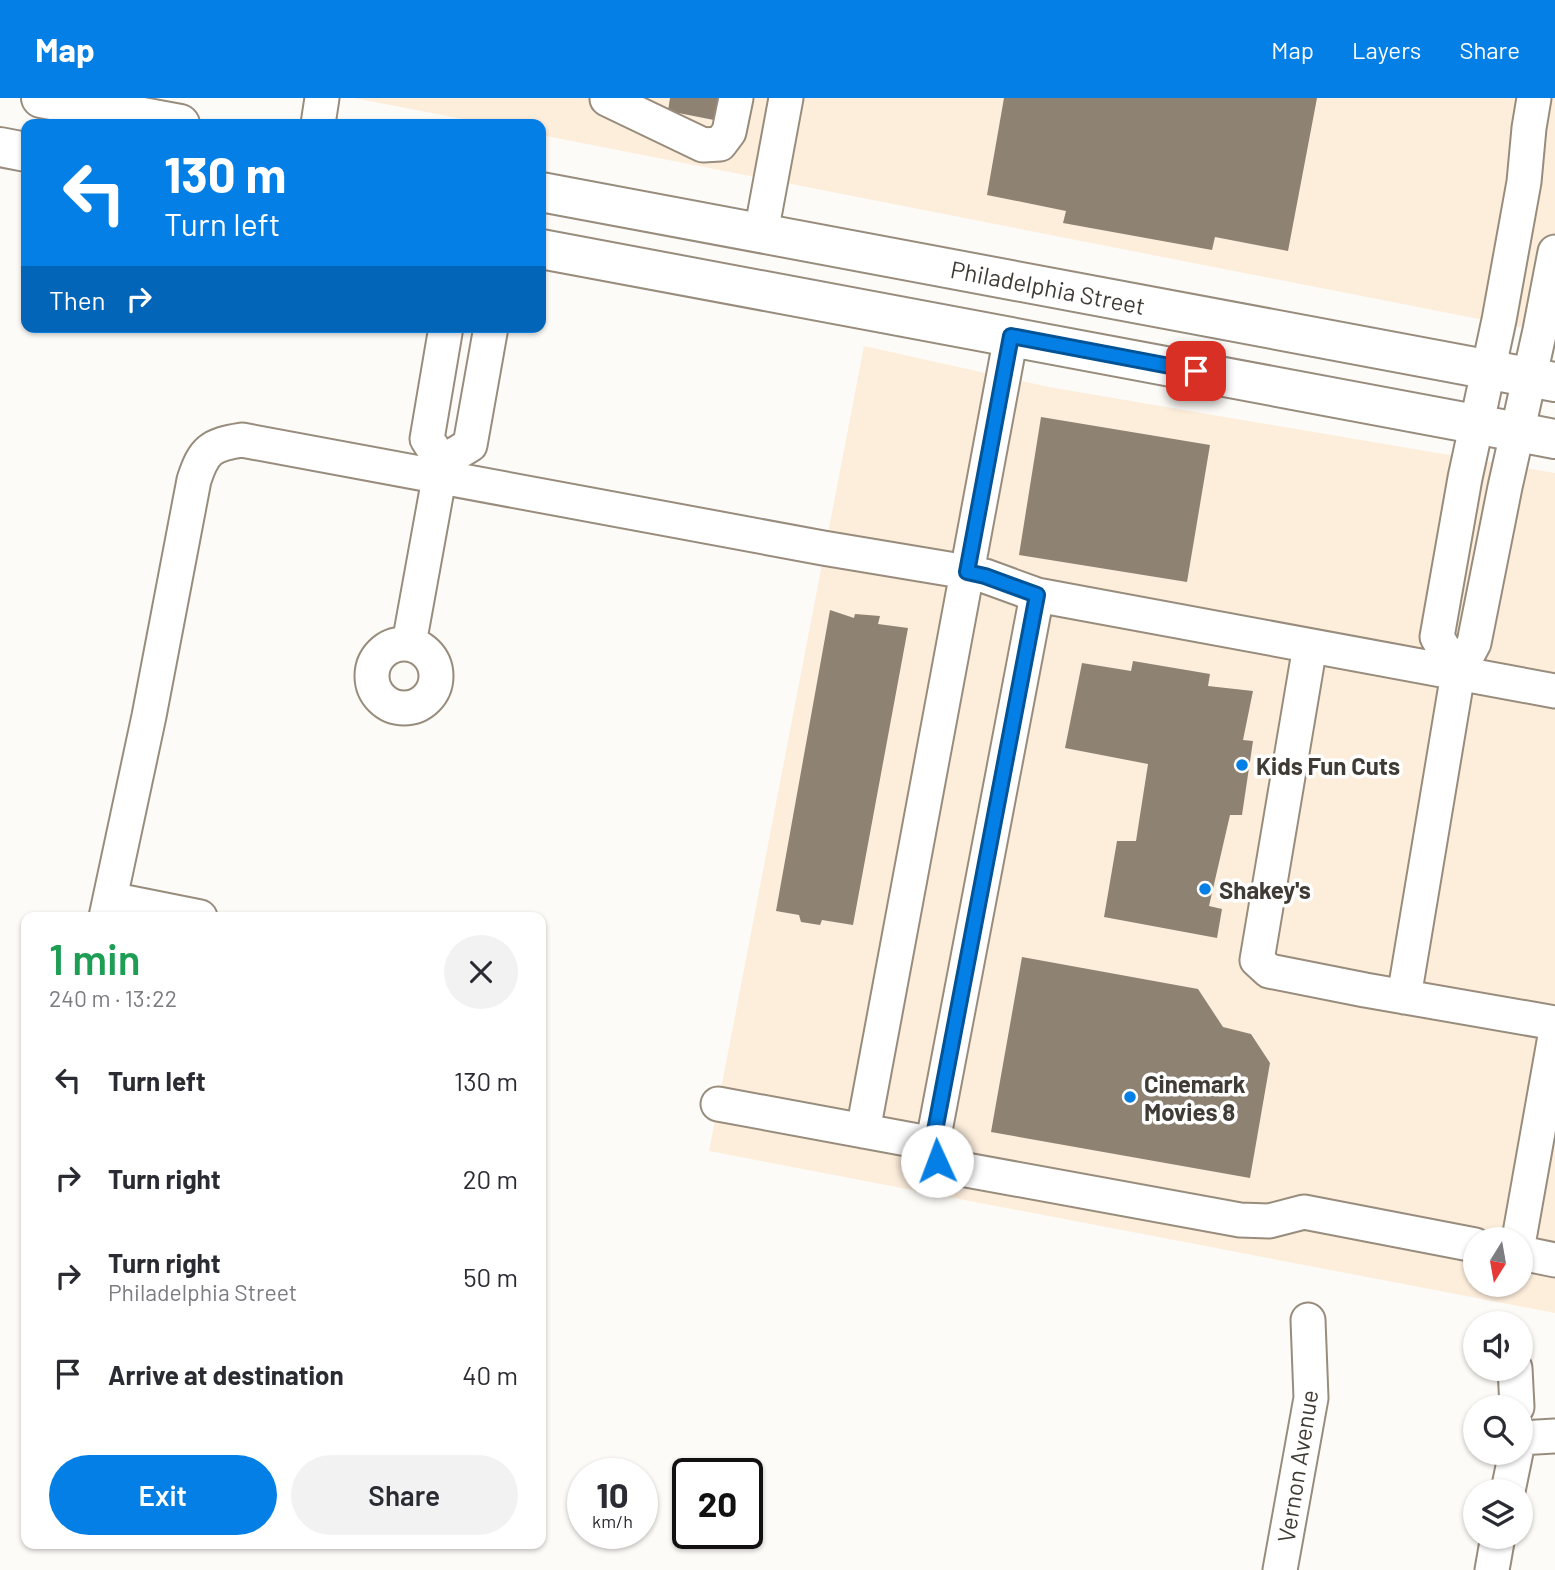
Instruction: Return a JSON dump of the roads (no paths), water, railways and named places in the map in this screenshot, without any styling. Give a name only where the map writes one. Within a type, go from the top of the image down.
[{"type":"main road","points":[[41,98],[153,119]]},
{"type":"main road","points":[[0,147],[21,151]]},
{"type":"main road","name":"Philadelphia Street","points":[[546,193],[1542,380]]},
{"type":"main road","points":[[675,274],[723,266],[744,259],[756,247],[761,233]]},
{"type":"main road","points":[[546,250],[1555,439]]},
{"type":"street","points":[[319,119],[322,98]]},
{"type":"street","points":[[607,99],[703,145],[711,145],[720,144],[729,132],[736,98]]},
{"type":"street","points":[[761,233],[786,98]]},
{"type":"street","points":[[1458,673],[1437,637],[1524,182],[1535,98]]},
{"type":"street","points":[[1404,997],[1458,673],[1474,643],[1517,431],[1542,380],[1540,330],[1555,252]]},
{"type":"street","points":[[409,644],[441,469],[427,439],[445,333]]},
{"type":"street","points":[[441,469],[470,445],[490,333]]},
{"type":"street","points":[[863,1131],[1011,336]]},
{"type":"street","points":[[149,912],[108,908],[149,716],[194,480],[201,458],[219,444],[242,440],[441,469],[967,572],[1037,595],[1555,691]]},
{"type":"street","points":[[1037,595],[933,1144],[937,1161],[964,1170],[1240,1220],[1269,1220],[1304,1212],[1463,1243]]},
{"type":"street","points":[[1310,646],[1257,960],[1269,971],[1555,1023]]},
{"type":"street","points":[[1521,1227],[1555,1035]]},
{"type":"street","points":[[718,1104],[933,1144]]},
{"type":"street","points":[[1533,1255],[1555,1260]]},
{"type":"street","name":"Vernon Avenue","points":[[1280,1570],[1311,1398],[1308,1320]]},
{"type":"street","points":[[1533,1437],[1555,1436]]},
{"type":"street","points":[[1492,1570],[1496,1549]]},
{"type":"place","name":"Kids Fun Cuts","points":[[1242,765]]},
{"type":"place","name":"Shakey's","points":[[1205,889]]},
{"type":"place","name":"Cinemark Movies 8","points":[[1130,1097]]}]
